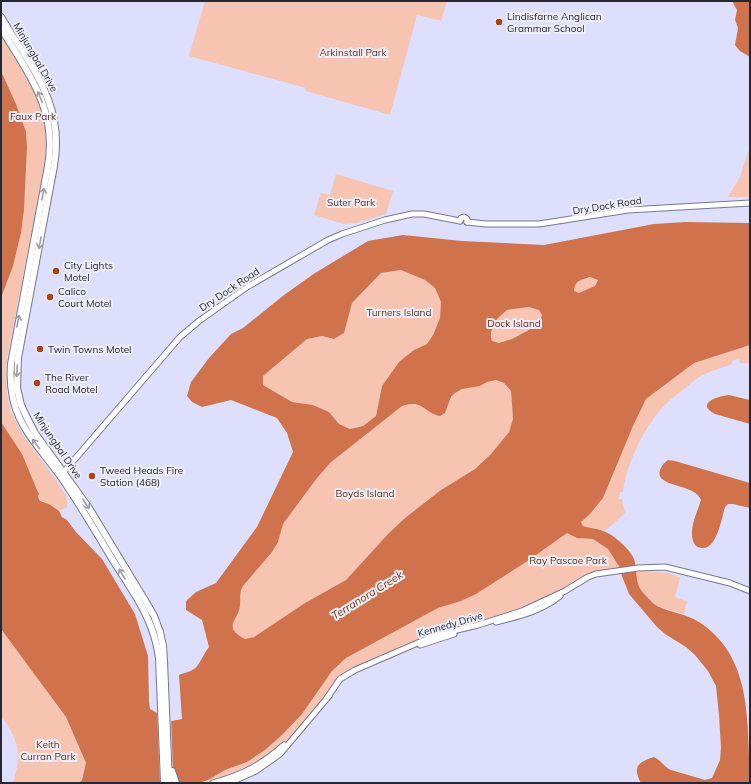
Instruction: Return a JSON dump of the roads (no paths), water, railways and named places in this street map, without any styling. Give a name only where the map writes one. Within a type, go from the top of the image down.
[{"type":"main road","name":"Minjungbal Drive","points":[[1,17],[43,87],[49,99],[56,126],[55,162],[18,358],[17,380],[21,405],[28,422],[62,474]]},
{"type":"main road","name":"Minjungbal Drive","points":[[1,28],[40,94],[47,116],[51,140],[48,166],[11,364],[11,387],[16,410],[23,426],[89,508],[154,616],[163,646],[164,783]]},
{"type":"main road","name":"Minjungbal Drive","points":[[163,702],[169,783]]},
{"type":"main road","points":[[163,702],[169,715],[172,773],[176,783]]},
{"type":"main road","points":[[218,783],[227,781]]},
{"type":"street","name":"Dry Dock Road","points":[[62,474],[180,337],[199,321],[250,285],[328,240],[342,234],[386,220],[417,214],[460,221],[461,218],[464,217],[467,222],[486,224],[542,224],[628,210],[750,203]]},
{"type":"street","name":"Kennedy Drive","points":[[227,781],[257,766],[297,734],[340,679],[355,670],[436,635],[478,625],[516,613],[565,591],[592,575],[618,570],[666,567],[730,583],[750,591]]},
{"type":"street","name":"Kennedy Drive","points":[[326,698],[351,674],[445,636],[534,612],[544,607],[565,591]]},
{"type":"street","points":[[516,613],[528,611],[542,605],[544,607]]},
{"type":"street","points":[[213,783],[227,781]]},
{"type":"water","points":[[732,1],[750,1],[750,57],[740,51],[735,45],[738,28],[735,20],[737,10]]},
{"type":"water","points":[[1,71],[16,104],[26,132],[27,147],[24,210],[21,233],[13,266],[1,298]]},
{"type":"water","name":"Terranora Creek","points":[[685,222],[750,223],[750,345],[694,363],[646,399],[603,498],[590,514],[581,522],[583,526],[598,529],[607,533],[627,548],[635,562],[637,580],[640,587],[653,603],[659,607],[699,622],[716,636],[728,652],[737,670],[743,689],[748,730],[750,772],[749,783],[641,783],[637,773],[638,766],[640,763],[654,757],[671,770],[705,780],[712,778],[720,760],[721,748],[716,686],[708,671],[695,655],[657,627],[629,594],[620,568],[608,549],[593,539],[577,538],[567,533],[529,560],[476,594],[461,601],[438,608],[346,658],[332,671],[302,714],[265,750],[247,762],[225,770],[208,780],[199,783],[79,783],[82,780],[86,763],[66,717],[1,629],[1,422],[22,454],[39,494],[38,497],[40,501],[49,504],[59,511],[62,517],[67,520],[76,532],[102,559],[135,614],[148,656],[150,709],[172,721],[182,719],[179,675],[191,671],[196,667],[209,647],[202,620],[186,610],[186,601],[196,592],[216,583],[257,527],[293,452],[287,433],[277,418],[231,400],[202,407],[192,402],[187,396],[191,382],[209,358],[231,334],[243,328],[284,295],[315,273],[368,241],[403,235],[462,241],[544,245],[654,224]],"holes":[[[401,270],[425,280],[435,288],[441,302],[440,318],[433,335],[427,344],[414,350],[399,362],[382,386],[376,416],[363,426],[350,429],[339,424],[329,412],[313,405],[292,402],[263,385],[263,376],[307,339],[322,336],[334,339],[344,333],[352,303],[381,273]],[[590,277],[598,280],[595,286],[579,293],[574,291],[577,283]],[[529,307],[539,310],[542,315],[540,322],[512,339],[499,343],[492,341],[491,332],[497,319],[507,310]],[[496,380],[504,383],[511,391],[513,419],[509,432],[491,454],[475,469],[441,490],[405,518],[388,534],[346,580],[305,603],[254,637],[245,639],[234,630],[233,623],[239,611],[243,586],[272,552],[278,542],[283,524],[330,463],[402,406],[409,404],[419,405],[440,416],[445,413],[451,397],[455,393],[462,389],[480,386],[487,382]]]},
{"type":"water","points":[[729,395],[750,400],[750,424],[715,414],[707,407],[710,401]]},
{"type":"water","points":[[668,460],[750,483],[750,508],[728,504],[725,507],[713,542],[703,548],[696,546],[693,541],[692,530],[701,500],[691,491],[663,480],[660,476],[660,470],[664,463]]},
{"type":"place","name":"Lindisfarne Anglican Grammar School","points":[[499,22]]},
{"type":"place","name":"City Lights Motel","points":[[56,271]]},
{"type":"place","name":"Calico Court Motel","points":[[50,297]]},
{"type":"place","name":"Twin Towns Motel","points":[[40,349]]},
{"type":"place","name":"The River Road Motel","points":[[37,383]]},
{"type":"place","name":"Tweed Heads Fire Station (468)","points":[[92,476]]},
{"type":"park label","name":"Arkinstall Park","points":[[353,52]]},
{"type":"park label","name":"Faux Park","points":[[33,116]]},
{"type":"park label","name":"Suter Park","points":[[351,202]]},
{"type":"park label","name":"Turners Island","points":[[399,312]]},
{"type":"park label","name":"Dock Island","points":[[514,323]]},
{"type":"park label","name":"Boyds Island","points":[[365,493]]},
{"type":"park label","name":"Ray Pascoe Park","points":[[568,560]]},
{"type":"park label","name":"Keith Curran Park","points":[[48,750]]}]
